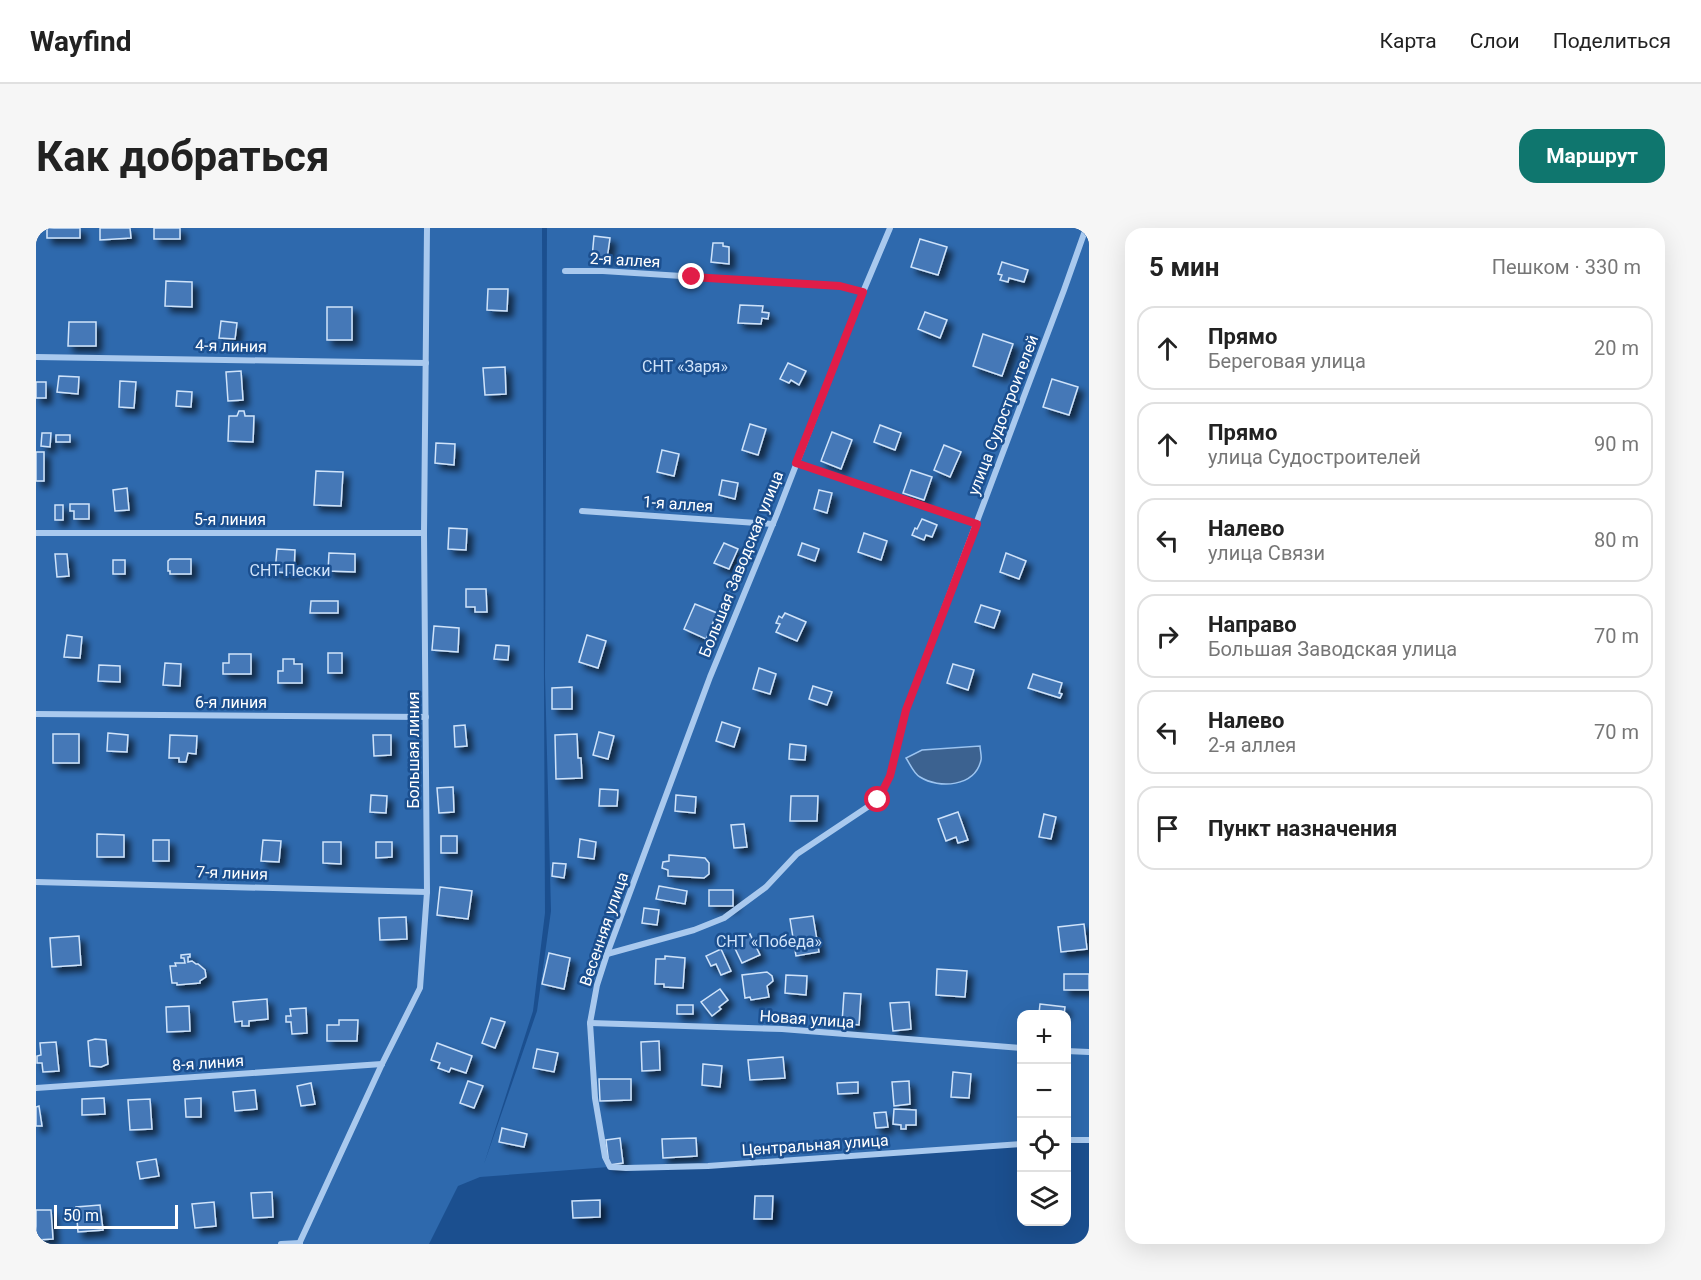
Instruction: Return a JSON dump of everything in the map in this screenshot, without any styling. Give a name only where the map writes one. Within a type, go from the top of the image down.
[{"type":"street","name":"Большая линия","points":[[299,1243],[420,988],[428,892],[424,533],[427,228]]},
{"type":"street","name":"Большая Заводская улица","points":[[686,742],[890,228]]},
{"type":"street","name":"улица Судостроителей","points":[[607,954],[694,930],[724,918],[766,887],[798,854],[878,800],[890,776],[906,710],[1086,228]]},
{"type":"street","name":"2-я аллея","points":[[565,271],[603,271],[840,286],[863,292]]},
{"type":"street","name":"4-я линия","points":[[36,357],[426,363]]},
{"type":"street","points":[[796,463],[977,524]]},
{"type":"street","name":"1-я аллея","points":[[582,511],[772,525]]},
{"type":"street","name":"5-я линия","points":[[36,533],[424,533]]},
{"type":"street","name":"6-я линия","points":[[36,714],[426,717]]},
{"type":"street","name":"Весенняя улица","points":[[609,1167],[604,1158],[595,1098],[590,1023],[597,985],[607,954],[686,742]]},
{"type":"street","name":"7-я линия","points":[[36,882],[428,892]]},
{"type":"street","name":"Новая улица","points":[[590,1023],[782,1029],[1017,1048]]},
{"type":"street","points":[[1071,1051],[1089,1052]]},
{"type":"street","name":"8-я линия","points":[[36,1088],[382,1064]]},
{"type":"street","points":[[1071,1140],[1089,1140]]},
{"type":"street","name":"Центральная улица","points":[[609,1167],[708,1166],[1017,1144]]},
{"type":"street","points":[[281,1244],[299,1243]]},
{"type":"green space","points":[[36,228],[542,228],[545,913],[533,1011],[484,1164],[537,1011],[551,911],[545,675],[547,228],[1089,228],[1089,1140],[1071,1140],[1071,1010],[1017,1010],[1017,1144],[708,1166],[609,1167],[480,1177],[458,1186],[429,1244],[36,1244]]},
{"type":"shaded area","points":[[980,746],[981,759],[977,769],[972,776],[955,783],[937,783],[918,776],[906,758],[922,750]]},
{"type":"building","points":[[47,228],[80,228],[80,238],[47,238]]},
{"type":"building","points":[[100,228],[130,228],[131,238],[100,240]]},
{"type":"building","points":[[154,228],[180,228],[180,239],[154,239]]},
{"type":"building","points":[[594,236],[610,238],[607,259],[592,258]]},
{"type":"building","points":[[920,239],[947,247],[938,275],[911,267]]},
{"type":"building","points":[[713,243],[723,243],[723,246],[729,247],[729,264],[711,262]]},
{"type":"building","points":[[1002,262],[1028,270],[1024,282],[1009,278],[1008,282],[1000,280],[1002,275],[998,274]]},
{"type":"building","points":[[166,281],[192,282],[192,307],[165,306]]},
{"type":"building","points":[[488,289],[508,289],[507,311],[487,310]]},
{"type":"building","points":[[740,305],[763,306],[762,312],[769,313],[768,319],[762,318],[761,324],[738,323]]},
{"type":"building","points":[[327,307],[352,307],[352,340],[327,340]]},
{"type":"building","points":[[925,312],[947,320],[940,338],[918,329]]},
{"type":"building","points":[[221,321],[237,323],[235,339],[219,338]]},
{"type":"building","points":[[69,322],[96,322],[96,346],[68,346]]},
{"type":"building","points":[[983,334],[1013,344],[1002,376],[973,366]]},
{"type":"building","points":[[788,363],[806,371],[799,385],[791,380],[789,383],[780,379]]},
{"type":"building","points":[[505,367],[506,394],[485,395],[483,368]]},
{"type":"building","points":[[241,371],[243,400],[228,401],[226,372]]},
{"type":"building","points":[[59,376],[79,377],[78,394],[57,392]]},
{"type":"building","points":[[1052,379],[1078,387],[1069,415],[1043,407]]},
{"type":"building","points":[[120,381],[136,382],[134,408],[119,407]]},
{"type":"building","points":[[36,382],[46,382],[46,398],[36,398]]},
{"type":"building","points":[[177,391],[192,392],[191,407],[176,406]]},
{"type":"building","points":[[239,411],[244,411],[245,416],[254,416],[253,442],[228,441],[229,416],[237,416]]},
{"type":"building","points":[[750,424],[766,429],[758,455],[742,450]]},
{"type":"building","points":[[880,425],[901,433],[895,450],[874,442]]},
{"type":"building","points":[[832,432],[852,440],[841,469],[821,461]]},
{"type":"building","points":[[42,433],[51,433],[50,447],[41,446]]},
{"type":"building","points":[[56,435],[70,435],[70,442],[56,442]]},
{"type":"building","points":[[436,443],[455,444],[454,465],[435,463]]},
{"type":"building","points":[[944,445],[961,452],[950,477],[934,470]]},
{"type":"building","points":[[662,450],[679,454],[674,476],[657,472]]},
{"type":"building","points":[[36,452],[44,452],[44,481],[36,481]]},
{"type":"building","points":[[911,470],[932,477],[924,500],[903,493]]},
{"type":"building","points":[[316,471],[343,472],[341,506],[314,505]]},
{"type":"building","points":[[722,480],[738,483],[735,499],[719,495]]},
{"type":"building","points":[[127,488],[129,510],[115,511],[113,490]]},
{"type":"building","points":[[819,490],[832,493],[827,513],[814,509]]},
{"type":"building","points":[[70,504],[89,504],[89,519],[74,519],[74,511],[70,511]]},
{"type":"building","points":[[55,505],[63,505],[63,520],[55,520]]},
{"type":"building","points":[[922,519],[937,525],[932,537],[926,535],[924,540],[912,535]]},
{"type":"building","points":[[449,528],[467,529],[466,550],[448,549]]},
{"type":"building","points":[[864,533],[887,541],[881,560],[858,552]]},
{"type":"building","points":[[724,543],[738,549],[729,569],[714,563]]},
{"type":"building","points":[[802,543],[819,549],[815,561],[798,555]]},
{"type":"building","points":[[277,549],[295,550],[294,573],[275,572]]},
{"type":"building","points":[[329,553],[355,554],[355,572],[328,571]]},
{"type":"building","points":[[1006,553],[1026,561],[1019,579],[1000,572]]},
{"type":"building","points":[[55,554],[67,554],[69,576],[57,577]]},
{"type":"building","points":[[170,559],[191,559],[191,574],[170,574],[168,561]]},
{"type":"building","points":[[113,560],[125,560],[125,574],[113,574]]},
{"type":"building","points":[[466,589],[486,589],[487,612],[475,612],[475,607],[466,607]]},
{"type":"building","points":[[311,601],[338,601],[338,613],[310,613]]},
{"type":"building","points":[[695,604],[717,613],[706,639],[684,629]]},
{"type":"building","points":[[981,605],[1000,611],[994,628],[975,622]]},
{"type":"building","points":[[785,613],[806,622],[797,641],[776,632],[780,624],[776,623],[779,616],[782,618]]},
{"type":"building","points":[[434,626],[459,628],[458,652],[432,650]]},
{"type":"building","points":[[67,635],[82,637],[80,658],[64,657]]},
{"type":"building","points":[[587,635],[606,641],[598,668],[579,662]]},
{"type":"building","points":[[496,645],[509,646],[508,660],[494,659]]},
{"type":"building","points":[[328,653],[342,653],[342,673],[328,673]]},
{"type":"building","points":[[229,654],[251,654],[251,674],[223,674],[223,663],[229,663]]},
{"type":"building","points":[[283,659],[294,659],[294,664],[302,664],[302,683],[278,683],[278,671],[283,671]]},
{"type":"building","points":[[165,663],[181,664],[180,686],[163,685]]},
{"type":"building","points":[[953,664],[974,670],[968,690],[947,683]]},
{"type":"building","points":[[99,665],[120,666],[120,682],[98,681]]},
{"type":"building","points":[[759,668],[776,674],[770,694],[753,689]]},
{"type":"building","points":[[1033,674],[1062,683],[1060,698],[1028,688]]},
{"type":"building","points":[[813,686],[832,692],[827,705],[809,699]]},
{"type":"building","points":[[572,687],[572,709],[552,709],[552,688]]},
{"type":"building","points":[[722,722],[740,728],[734,747],[716,741]]},
{"type":"building","points":[[465,725],[467,746],[455,747],[454,726]]},
{"type":"building","points":[[599,732],[614,736],[608,759],[593,755]]},
{"type":"building","points":[[108,733],[128,735],[127,752],[107,751]]},
{"type":"building","points":[[53,734],[79,734],[79,763],[53,763]]},
{"type":"building","points":[[577,734],[582,778],[556,779],[555,735]]},
{"type":"building","points":[[170,735],[197,736],[196,754],[188,753],[186,762],[179,762],[179,758],[169,758]]},
{"type":"building","points":[[373,735],[391,735],[391,755],[374,756]]},
{"type":"building","points":[[790,744],[806,746],[805,760],[789,759]]},
{"type":"building","points":[[453,787],[454,812],[439,813],[437,788]]},
{"type":"building","points":[[600,789],[618,790],[617,806],[599,806]]},
{"type":"building","points":[[371,795],[387,796],[386,813],[370,812]]},
{"type":"building","points":[[676,795],[696,797],[695,813],[675,811]]},
{"type":"building","points":[[791,796],[818,796],[817,821],[790,821]]},
{"type":"building","points":[[958,812],[968,840],[958,843],[956,837],[946,841],[938,819]]},
{"type":"building","points":[[1044,814],[1056,817],[1051,839],[1039,837]]},
{"type":"building","points":[[744,824],[747,847],[734,848],[731,825]]},
{"type":"building","points":[[97,834],[124,835],[124,857],[97,857]]},
{"type":"building","points":[[441,836],[457,836],[457,853],[441,853]]},
{"type":"building","points":[[580,839],[596,842],[594,859],[578,857]]},
{"type":"building","points":[[153,840],[169,840],[169,861],[153,861]]},
{"type":"building","points":[[263,840],[281,841],[279,862],[261,861]]},
{"type":"building","points":[[323,842],[341,842],[341,864],[323,863]]},
{"type":"building","points":[[376,842],[392,842],[392,857],[376,858]]},
{"type":"building","points":[[669,855],[705,858],[709,863],[709,874],[704,878],[668,876],[668,870],[662,868],[663,862],[669,861]]},
{"type":"building","points":[[553,863],[566,864],[564,878],[552,876]]},
{"type":"building","points":[[659,886],[687,891],[685,904],[656,899]]},
{"type":"building","points":[[440,887],[472,891],[468,919],[437,915]]},
{"type":"building","points":[[709,890],[733,890],[733,906],[709,906]]},
{"type":"building","points":[[644,908],[659,910],[657,925],[642,923]]},
{"type":"building","points":[[813,916],[819,952],[796,956],[790,919]]},
{"type":"building","points":[[406,917],[407,939],[380,940],[379,918]]},
{"type":"building","points":[[1084,924],[1087,949],[1061,952],[1058,927]]},
{"type":"building","points":[[750,934],[760,955],[742,963],[732,942]]},
{"type":"building","points":[[79,936],[81,965],[52,967],[50,938]]},
{"type":"building","points":[[721,949],[731,971],[721,975],[716,964],[711,966],[706,956]]},
{"type":"building","points":[[549,953],[570,958],[564,989],[542,984]]},
{"type":"building","points":[[190,954],[188,962],[198,964],[205,970],[206,977],[200,983],[177,985],[177,983],[172,983],[170,966],[176,966],[175,963],[185,963],[181,955]]},
{"type":"building","points":[[665,956],[685,958],[683,988],[655,984],[656,959],[665,959]]},
{"type":"building","points":[[937,969],[967,971],[965,997],[936,995]]},
{"type":"building","points":[[767,972],[772,976],[773,981],[767,986],[769,997],[751,1000],[750,997],[745,998],[742,975]]},
{"type":"building","points":[[1064,974],[1089,974],[1089,990],[1064,990]]},
{"type":"building","points":[[786,975],[807,976],[806,995],[785,993]]},
{"type":"building","points":[[720,989],[728,1000],[712,1016],[701,1002]]},
{"type":"building","points":[[844,993],[861,994],[859,1025],[842,1023]]},
{"type":"building","points":[[267,999],[268,1019],[249,1021],[249,1026],[242,1026],[242,1021],[235,1022],[233,1002]]},
{"type":"building","points":[[909,1002],[911,1029],[893,1031],[890,1003]]},
{"type":"building","points":[[1040,1004],[1065,1007],[1065,1010],[1039,1010]]},
{"type":"building","points":[[677,1005],[693,1005],[693,1014],[677,1014]]},
{"type":"building","points":[[189,1006],[190,1031],[167,1032],[166,1007]]},
{"type":"building","points":[[306,1008],[307,1033],[292,1034],[291,1022],[286,1022],[286,1016],[291,1016],[290,1009]]},
{"type":"building","points":[[491,1018],[505,1022],[495,1048],[482,1043]]},
{"type":"building","points":[[339,1020],[358,1020],[357,1041],[327,1041],[327,1025],[339,1025]]},
{"type":"building","points":[[106,1040],[108,1064],[101,1067],[90,1066],[88,1041]]},
{"type":"building","points":[[659,1041],[660,1070],[642,1071],[641,1042]]},
{"type":"building","points":[[56,1042],[59,1071],[43,1072],[42,1063],[37,1063],[37,1056],[41,1055],[40,1043]]},
{"type":"building","points":[[437,1043],[472,1056],[466,1073],[451,1068],[449,1072],[438,1068],[440,1063],[431,1060]]},
{"type":"building","points":[[537,1049],[558,1053],[554,1072],[533,1068]]},
{"type":"building","points":[[783,1057],[785,1078],[750,1080],[748,1060]]},
{"type":"building","points":[[703,1064],[722,1066],[720,1087],[702,1085]]},
{"type":"building","points":[[953,1072],[971,1074],[969,1098],[951,1097]]},
{"type":"building","points":[[599,1079],[631,1079],[631,1100],[600,1101]]},
{"type":"building","points":[[468,1081],[483,1086],[474,1108],[460,1103]]},
{"type":"building","points":[[909,1081],[910,1104],[894,1106],[892,1082]]},
{"type":"building","points":[[858,1082],[858,1093],[838,1094],[837,1083]]},
{"type":"building","points":[[311,1083],[315,1104],[301,1106],[297,1086]]},
{"type":"building","points":[[255,1090],[257,1109],[235,1111],[233,1092]]},
{"type":"building","points":[[104,1098],[105,1114],[82,1115],[82,1099]]},
{"type":"building","points":[[201,1098],[201,1117],[186,1117],[185,1099]]},
{"type":"building","points":[[150,1099],[152,1129],[130,1130],[128,1100]]},
{"type":"building","points":[[39,1106],[42,1126],[36,1126],[36,1107]]},
{"type":"building","points":[[894,1109],[916,1110],[916,1125],[906,1125],[906,1129],[901,1129],[901,1125],[893,1124]]},
{"type":"building","points":[[886,1112],[888,1127],[876,1128],[874,1113]]},
{"type":"building","points":[[502,1128],[527,1134],[524,1147],[499,1142]]},
{"type":"building","points":[[620,1138],[623,1163],[609,1165],[606,1140]]},
{"type":"building","points":[[696,1138],[697,1156],[663,1158],[662,1139]]},
{"type":"building","points":[[156,1159],[159,1176],[140,1179],[137,1162]]},
{"type":"building","points":[[272,1192],[273,1217],[253,1218],[251,1193]]},
{"type":"building","points":[[755,1196],[773,1196],[772,1219],[754,1219]]},
{"type":"building","points":[[600,1200],[600,1217],[573,1218],[572,1201]]},
{"type":"building","points":[[214,1202],[216,1226],[195,1228],[192,1204]]},
{"type":"building","points":[[100,1205],[103,1230],[78,1232],[76,1207]]},
{"type":"building","points":[[36,1210],[51,1210],[53,1239],[36,1240]]},
{"type":"route","points":[[692,277],[840,286],[863,292],[796,463],[977,524],[906,710],[890,776],[878,800]]},
{"type":"park label","name":"СНТ «Заря»","points":[[685,366]]},
{"type":"park label","name":"СНТ Пески","points":[[290,570]]},
{"type":"park label","name":"СНТ «Победа»","points":[[769,941]]}]
